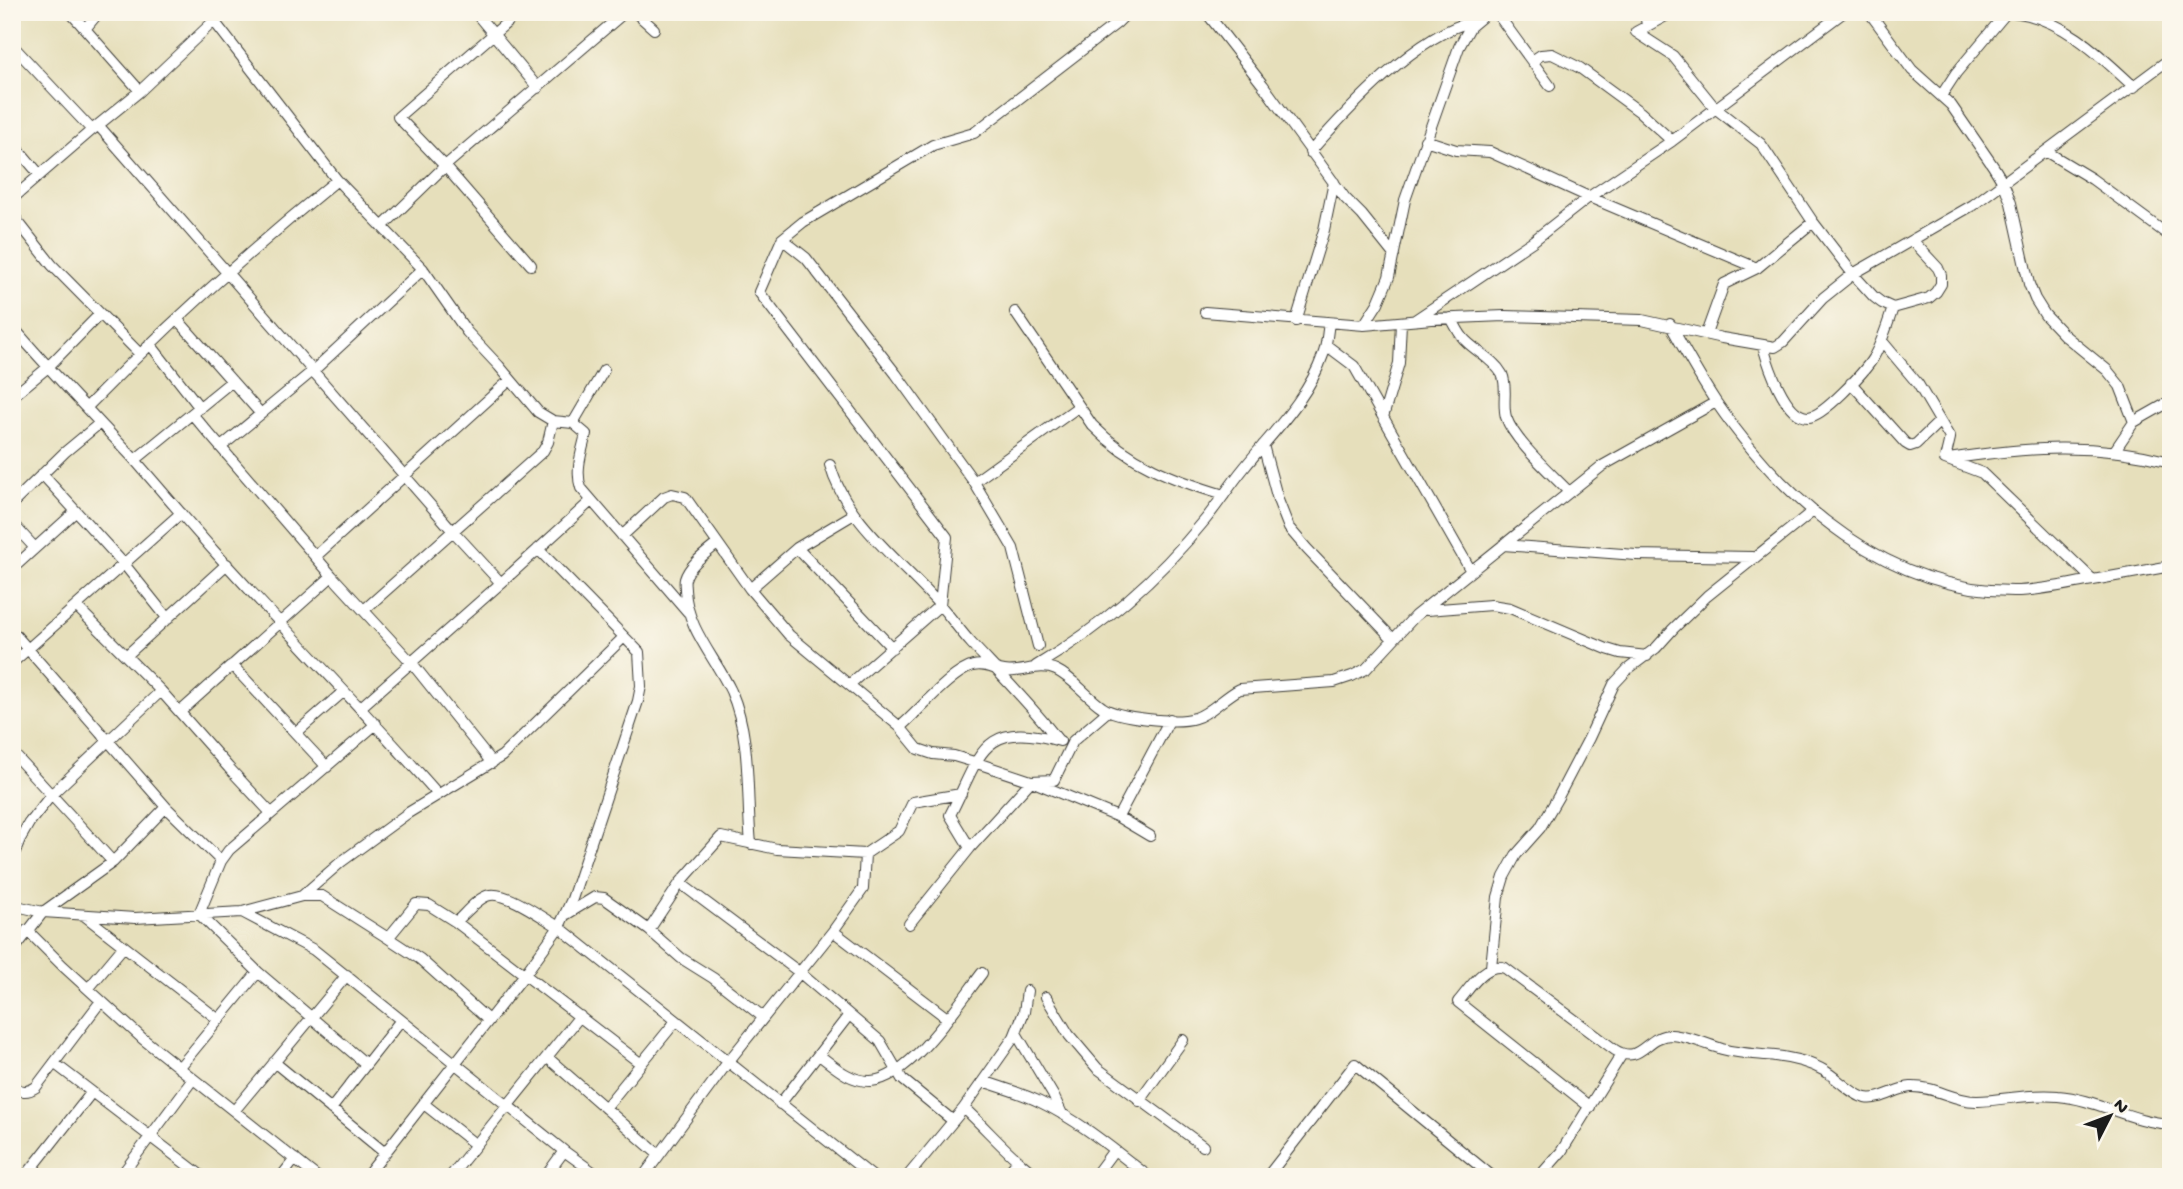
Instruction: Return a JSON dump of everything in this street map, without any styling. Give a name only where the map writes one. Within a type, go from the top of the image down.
[{"type":"street","points":[[70,12],[140,91]]},
{"type":"street","points":[[85,29],[99,12]]},
{"type":"street","points":[[475,12],[538,88]]},
{"type":"street","points":[[519,12],[398,117],[445,166],[531,265]]},
{"type":"street","points":[[382,227],[445,166],[625,12]]},
{"type":"street","points":[[635,12],[654,29]]},
{"type":"street","points":[[850,684],[940,605],[947,537],[759,292],[782,239],[803,222],[933,145],[974,133],[1128,12]]},
{"type":"street","points":[[1206,12],[1345,198],[1394,255]]},
{"type":"street","points":[[1310,152],[1352,106],[1413,53],[1451,28],[1488,12]]},
{"type":"street","points":[[1496,12],[1550,86]]},
{"type":"street","points":[[1645,12],[1647,26]]},
{"type":"street","points":[[1673,12],[1636,32],[1673,56],[1715,108],[1761,144],[1813,222],[1853,274],[1882,303],[1893,308],[1929,298],[1941,284],[1938,268],[1912,240]]},
{"type":"street","points":[[1382,417],[1399,363],[1406,322],[1532,241],[1589,197],[1672,141],[1844,12]]},
{"type":"street","points":[[1869,12],[1912,70],[1958,114],[2004,184],[2016,220],[2029,284],[2035,299],[2045,316],[2107,370],[2120,386],[2134,422]]},
{"type":"street","points":[[1941,96],[1956,73],[2007,12]]},
{"type":"street","points":[[2013,12],[2052,23],[2064,30],[2134,87]]},
{"type":"street","points":[[12,200],[140,91],[211,16],[337,180],[423,269],[467,332],[538,412],[553,421],[573,423],[586,434],[578,479],[581,488],[688,612],[701,641],[730,689],[738,709],[745,747],[751,845]]},
{"type":"street","points":[[1364,325],[1389,277],[1405,201],[1459,47],[1479,16]]},
{"type":"street","points":[[12,45],[95,128],[228,274],[501,583]]},
{"type":"street","points":[[1532,61],[1541,55],[1552,54],[1580,68],[1640,112],[1672,141]]},
{"type":"street","points":[[1205,312],[1364,325],[1451,318],[1527,316],[1642,320],[1774,347],[1779,345],[1823,298],[1853,274],[1973,205],[2004,184],[2171,58]]},
{"type":"street","points":[[1425,140],[1456,150],[1490,152],[1757,268]]},
{"type":"street","points":[[12,142],[40,174]]},
{"type":"street","points":[[2047,152],[2092,179],[2171,237]]},
{"type":"street","points":[[86,408],[150,344],[282,225],[337,180]]},
{"type":"street","points":[[1296,321],[1324,230],[1334,182]]},
{"type":"street","points":[[12,214],[52,265],[139,354]]},
{"type":"street","points":[[1706,334],[1724,284],[1757,268],[1813,222]]},
{"type":"street","points":[[782,239],[806,258],[896,374],[974,482],[1013,548],[1038,646]]},
{"type":"street","points":[[221,447],[314,370],[423,269]]},
{"type":"street","points":[[1763,346],[1768,365],[1784,396],[1799,414],[1807,417],[1815,415],[1851,383],[1871,360],[1882,341],[1893,308]]},
{"type":"street","points":[[1015,312],[1078,407],[1106,440],[1127,455],[1181,482],[1224,495]]},
{"type":"street","points":[[12,397],[47,368],[100,314]]},
{"type":"street","points":[[1451,318],[1465,341],[1481,352],[1502,374],[1505,410],[1511,428],[1569,492]]},
{"type":"street","points":[[178,320],[261,414]]},
{"type":"street","points":[[1033,668],[1082,637],[1128,600],[1206,520],[1306,388],[1320,363],[1329,323]]},
{"type":"street","points":[[1670,324],[1717,402],[1774,474],[1813,511],[1856,544],[1899,567],[1938,580],[1981,589],[2021,591],[2171,566]]},
{"type":"street","points":[[12,326],[47,368],[135,460],[343,692],[361,707],[438,793]]},
{"type":"street","points":[[1882,341],[1918,383],[1950,438],[1945,459]]},
{"type":"street","points":[[150,344],[221,447],[332,576],[411,662],[492,763]]},
{"type":"street","points":[[1326,345],[1354,366],[1471,571]]},
{"type":"street","points":[[573,423],[604,370]]},
{"type":"street","points":[[316,556],[510,380]]},
{"type":"street","points":[[135,460],[232,381]]},
{"type":"street","points":[[1851,383],[1910,446],[1916,444],[1940,421]]},
{"type":"street","points":[[2115,450],[2134,422],[2171,401]]},
{"type":"street","points":[[900,727],[962,671],[972,666],[983,665],[1014,671],[1043,667],[1058,671],[1108,711],[1124,716],[1170,719],[1199,717],[1228,694],[1240,689],[1315,684],[1352,676],[1366,669],[1415,616],[1602,466],[1717,402]]},
{"type":"street","points":[[974,482],[1078,407]]},
{"type":"street","points":[[364,610],[543,451],[553,421]]},
{"type":"street","points":[[12,504],[100,423]]},
{"type":"street","points":[[1264,445],[1278,500],[1289,528],[1393,639]]},
{"type":"street","points":[[1945,459],[2043,448],[2115,450],[2171,462]]},
{"type":"street","points":[[1945,459],[1982,472],[2093,580]]},
{"type":"street","points":[[830,465],[839,491],[854,514],[1028,702],[1058,740]]},
{"type":"street","points":[[42,474],[124,564],[168,619]]},
{"type":"street","points":[[622,536],[664,498],[676,494],[688,500],[750,589],[789,635],[900,727],[911,743],[926,752],[954,756],[1031,780],[1118,817],[1150,836]]},
{"type":"street","points":[[361,707],[591,501]]},
{"type":"street","points":[[1590,1107],[1458,1002],[1491,967],[1498,897],[1504,877],[1516,855],[1540,828],[1558,797],[1614,684],[1628,669],[1648,656],[1687,614],[1752,557],[1813,511]]},
{"type":"street","points":[[12,569],[75,512]]},
{"type":"street","points":[[12,663],[181,513]]},
{"type":"street","points":[[750,589],[797,548],[854,514]]},
{"type":"street","points":[[12,523],[35,548]]},
{"type":"street","points":[[688,612],[685,579],[696,562],[717,544]]},
{"type":"street","points":[[1503,545],[1636,555],[1752,557]]},
{"type":"street","points":[[797,548],[892,648]]},
{"type":"street","points":[[366,1177],[456,1064],[559,927],[572,899],[641,686],[639,652],[538,549]]},
{"type":"street","points":[[127,655],[227,564]]},
{"type":"street","points":[[180,712],[332,576]]},
{"type":"street","points":[[1425,610],[1491,605],[1510,608],[1607,649],[1648,656]]},
{"type":"street","points":[[76,606],[161,691],[271,813]]},
{"type":"street","points":[[12,631],[166,807],[220,861]]},
{"type":"street","points":[[302,896],[341,862],[438,793],[492,763],[520,741],[623,638]]},
{"type":"street","points":[[232,665],[327,767]]},
{"type":"street","points":[[12,859],[29,823],[52,794],[161,691]]},
{"type":"street","points":[[296,733],[343,692]]},
{"type":"street","points":[[909,924],[970,848],[1031,780],[1054,780],[1070,744],[1108,711]]},
{"type":"street","points":[[1118,817],[1170,719]]},
{"type":"street","points":[[199,914],[220,861],[229,850],[376,724]]},
{"type":"street","points":[[970,848],[950,815],[974,762],[983,749],[1001,738],[1028,735],[1070,744]]},
{"type":"street","points":[[12,752],[113,862]]},
{"type":"street","points":[[649,930],[680,883],[721,837],[751,845],[790,850],[865,854],[899,831],[913,802],[961,794]]},
{"type":"street","points":[[12,952],[43,912],[113,862],[166,807]]},
{"type":"street","points":[[12,830],[20,839]]},
{"type":"street","points":[[643,1177],[727,1062],[833,931],[863,888],[865,854]]},
{"type":"street","points":[[680,883],[799,972],[880,1041],[897,1071],[911,1087],[953,1120]]},
{"type":"street","points":[[456,922],[482,898],[491,894],[510,899],[559,927],[873,1177]]},
{"type":"street","points":[[12,905],[43,912],[135,918],[242,912],[302,896],[323,897],[419,959],[488,1020]]},
{"type":"street","points":[[565,915],[595,897],[604,898],[762,1017]]},
{"type":"street","points":[[388,938],[416,904],[429,905],[456,922],[640,1063]]},
{"type":"street","points":[[242,912],[302,942],[347,975],[564,1151],[600,1177]]},
{"type":"street","points":[[199,914],[258,972],[366,1064]]},
{"type":"street","points":[[85,915],[219,1020]]},
{"type":"street","points":[[27,930],[101,1001],[179,1068],[317,1177]]},
{"type":"street","points":[[833,931],[947,1018]]},
{"type":"street","points":[[88,989],[124,946]]},
{"type":"street","points":[[1491,967],[1506,968],[1622,1054],[1634,1055],[1657,1038],[1672,1035],[1741,1053],[1775,1056],[1810,1064],[1866,1098],[1875,1098],[1907,1087],[1920,1087],[1960,1099],[1978,1101],[2025,1095],[2059,1096],[2081,1099],[2135,1118],[2171,1124]]},
{"type":"street","points":[[179,1068],[258,972]]},
{"type":"street","points":[[819,1055],[839,1070],[861,1080],[884,1078],[912,1059],[982,973]]},
{"type":"street","points":[[234,1111],[347,975]]},
{"type":"street","points":[[907,1177],[964,1108],[1016,1033],[1024,1012],[1027,991]]},
{"type":"street","points":[[1046,998],[1069,1035],[1097,1068],[1203,1146]]},
{"type":"street","points":[[12,1086],[24,1092],[36,1087],[101,1001]]},
{"type":"street","points":[[780,1104],[849,1015]]},
{"type":"street","points":[[450,1177],[580,1016]]},
{"type":"street","points":[[331,1109],[401,1020]]},
{"type":"street","points":[[605,1108],[676,1021]]},
{"type":"street","points":[[1016,1033],[1062,1114]]},
{"type":"street","points":[[1139,1101],[1183,1040]]},
{"type":"street","points":[[1539,1177],[1560,1152],[1622,1054]]},
{"type":"street","points":[[548,1058],[659,1155]]},
{"type":"street","points":[[274,1062],[385,1153]]},
{"type":"street","points":[[54,1063],[203,1177]]},
{"type":"street","points":[[1267,1177],[1355,1064],[1493,1177]]},
{"type":"street","points":[[120,1177],[193,1079]]},
{"type":"street","points":[[983,1081],[1028,1097],[1062,1114],[1149,1177]]},
{"type":"street","points":[[25,1177],[92,1092]]},
{"type":"street","points":[[424,1104],[476,1145]]},
{"type":"street","points":[[964,1108],[992,1133],[1017,1162],[1038,1177]]},
{"type":"street","points":[[1094,1177],[1114,1150]]},
{"type":"street","points":[[545,1177],[564,1151]]},
{"type":"street","points":[[281,1177],[295,1159]]},
{"type":"street","points":[[1005,1177],[1017,1162]]}]
